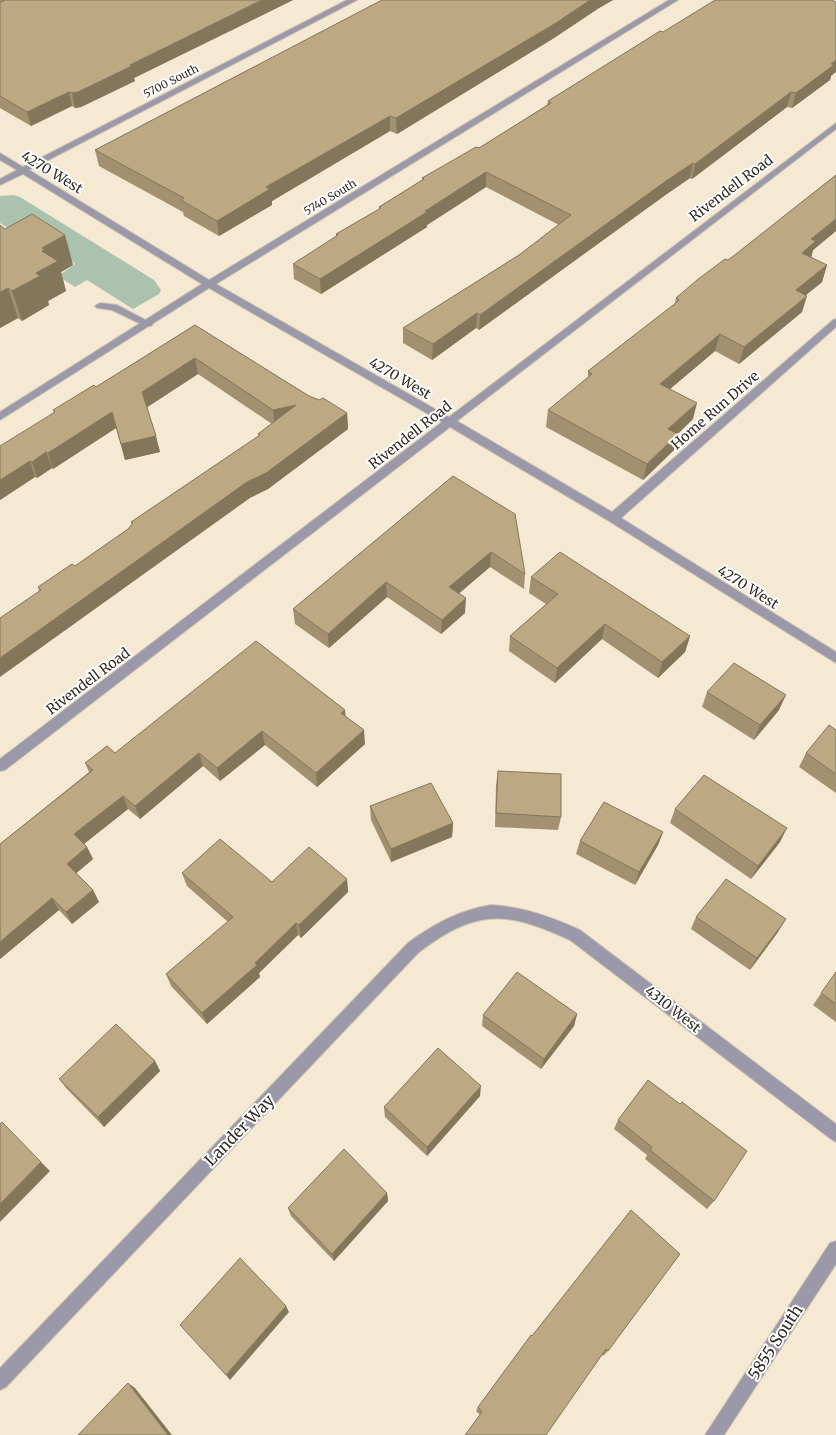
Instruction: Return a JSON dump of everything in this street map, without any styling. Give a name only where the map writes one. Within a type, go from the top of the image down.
[{"type":"street","name":"5700 South","points":[[0,182],[354,0]]},
{"type":"street","name":"5740 South","points":[[0,417],[209,284],[674,0]]},
{"type":"street","name":"Rivendell Road","points":[[0,766],[836,126]]},
{"type":"street","name":"4270 West","points":[[0,156],[209,284],[613,518],[836,658]]},
{"type":"street","points":[[100,306],[114,307],[148,324]]},
{"type":"street","name":"Home Run Drive","points":[[613,518],[836,322]]},
{"type":"street","name":"4310 West","points":[[497,910],[523,913],[575,935],[836,1134]]},
{"type":"street","name":"Lander Way","points":[[0,1381],[413,948],[434,931],[468,916],[497,910]]},
{"type":"street","name":"5855 South","points":[[714,1435],[836,1249]]},
{"type":"green space","points":[[13,195],[20,197],[154,280],[161,290],[159,294],[133,309],[87,280],[75,287],[58,276],[75,264],[62,251],[0,243],[17,234],[0,223],[0,196]]},
{"type":"building","points":[[5,0],[262,0],[78,92],[69,92],[27,112],[0,96],[0,2]]},
{"type":"building","points":[[382,0],[590,0],[556,23],[396,118],[390,116],[266,187],[270,189],[217,221],[181,200],[184,198],[95,150]]},
{"type":"building","points":[[715,0],[832,0],[836,2],[836,60],[831,64],[834,65],[796,93],[791,92],[695,164],[693,163],[666,181],[480,315],[477,313],[433,344],[403,328],[519,255],[571,215],[486,172],[425,211],[427,212],[320,279],[293,264],[338,235],[336,234],[381,208],[379,207],[424,179],[422,178],[476,147],[479,148],[551,103],[548,101],[660,31],[663,32]]},
{"type":"building","points":[[836,175],[836,219],[811,239],[816,241],[802,253],[827,265],[796,290],[807,296],[744,347],[720,334],[660,384],[697,403],[668,429],[678,434],[647,464],[548,410],[592,374],[588,371],[677,302],[679,300],[676,298],[697,280],[725,259],[728,260],[736,254]]},
{"type":"building","points":[[32,214],[65,235],[42,248],[45,249],[42,251],[58,261],[36,273],[40,276],[12,291],[8,288],[0,292],[0,225],[5,229]]},
{"type":"building","points":[[195,325],[309,396],[319,400],[323,398],[347,413],[266,473],[247,482],[0,658],[0,618],[41,590],[38,587],[72,564],[75,566],[128,529],[133,523],[131,522],[260,435],[258,434],[296,405],[273,410],[195,358],[142,392],[156,436],[121,444],[112,412],[48,453],[46,452],[32,462],[30,461],[0,480],[0,446],[55,412],[53,410],[94,385],[96,387]]},
{"type":"building","points":[[453,476],[515,514],[525,574],[491,552],[449,587],[466,598],[442,620],[386,582],[328,634],[293,609]]},
{"type":"building","points":[[560,552],[690,636],[662,662],[605,624],[557,668],[510,636],[558,594],[531,577]]},
{"type":"building","points":[[256,641],[345,710],[341,713],[364,730],[316,773],[262,731],[217,768],[199,753],[135,806],[123,796],[74,834],[87,847],[67,864],[93,890],[66,912],[52,898],[0,942],[0,844],[93,770],[85,763],[107,746],[115,753]]},
{"type":"building","points":[[734,663],[786,695],[760,725],[707,692]]},
{"type":"building","points":[[829,725],[836,730],[836,774],[806,753]]},
{"type":"building","points":[[498,771],[561,774],[561,817],[496,813]]},
{"type":"building","points":[[704,775],[787,828],[758,866],[675,809]]},
{"type":"building","points":[[431,783],[453,823],[391,849],[370,806]]},
{"type":"building","points":[[604,802],[663,832],[639,872],[580,841]]},
{"type":"building","points":[[220,839],[272,882],[309,847],[347,879],[299,925],[296,923],[255,963],[257,965],[202,1013],[166,974],[233,917],[182,873]]},
{"type":"building","points":[[726,879],[786,919],[757,958],[696,917]]},
{"type":"building","points":[[517,972],[577,1014],[544,1059],[483,1015]]},
{"type":"building","points":[[836,972],[836,1004],[821,993]]},
{"type":"building","points":[[116,1024],[155,1061],[98,1117],[59,1079]]},
{"type":"building","points":[[438,1048],[481,1086],[427,1147],[384,1107]]},
{"type":"building","points":[[648,1080],[680,1104],[682,1102],[747,1151],[714,1201],[650,1150],[652,1147],[618,1120]]},
{"type":"building","points":[[2,1122],[41,1162],[0,1204],[0,1124]]},
{"type":"building","points":[[344,1149],[387,1193],[332,1254],[288,1208]]},
{"type":"building","points":[[631,1210],[680,1254],[608,1351],[606,1349],[546,1435],[465,1435],[482,1412],[478,1407],[531,1335]]},
{"type":"building","points":[[240,1258],[286,1306],[226,1375],[180,1325]]},
{"type":"building","points":[[128,1383],[168,1435],[78,1435]]}]
